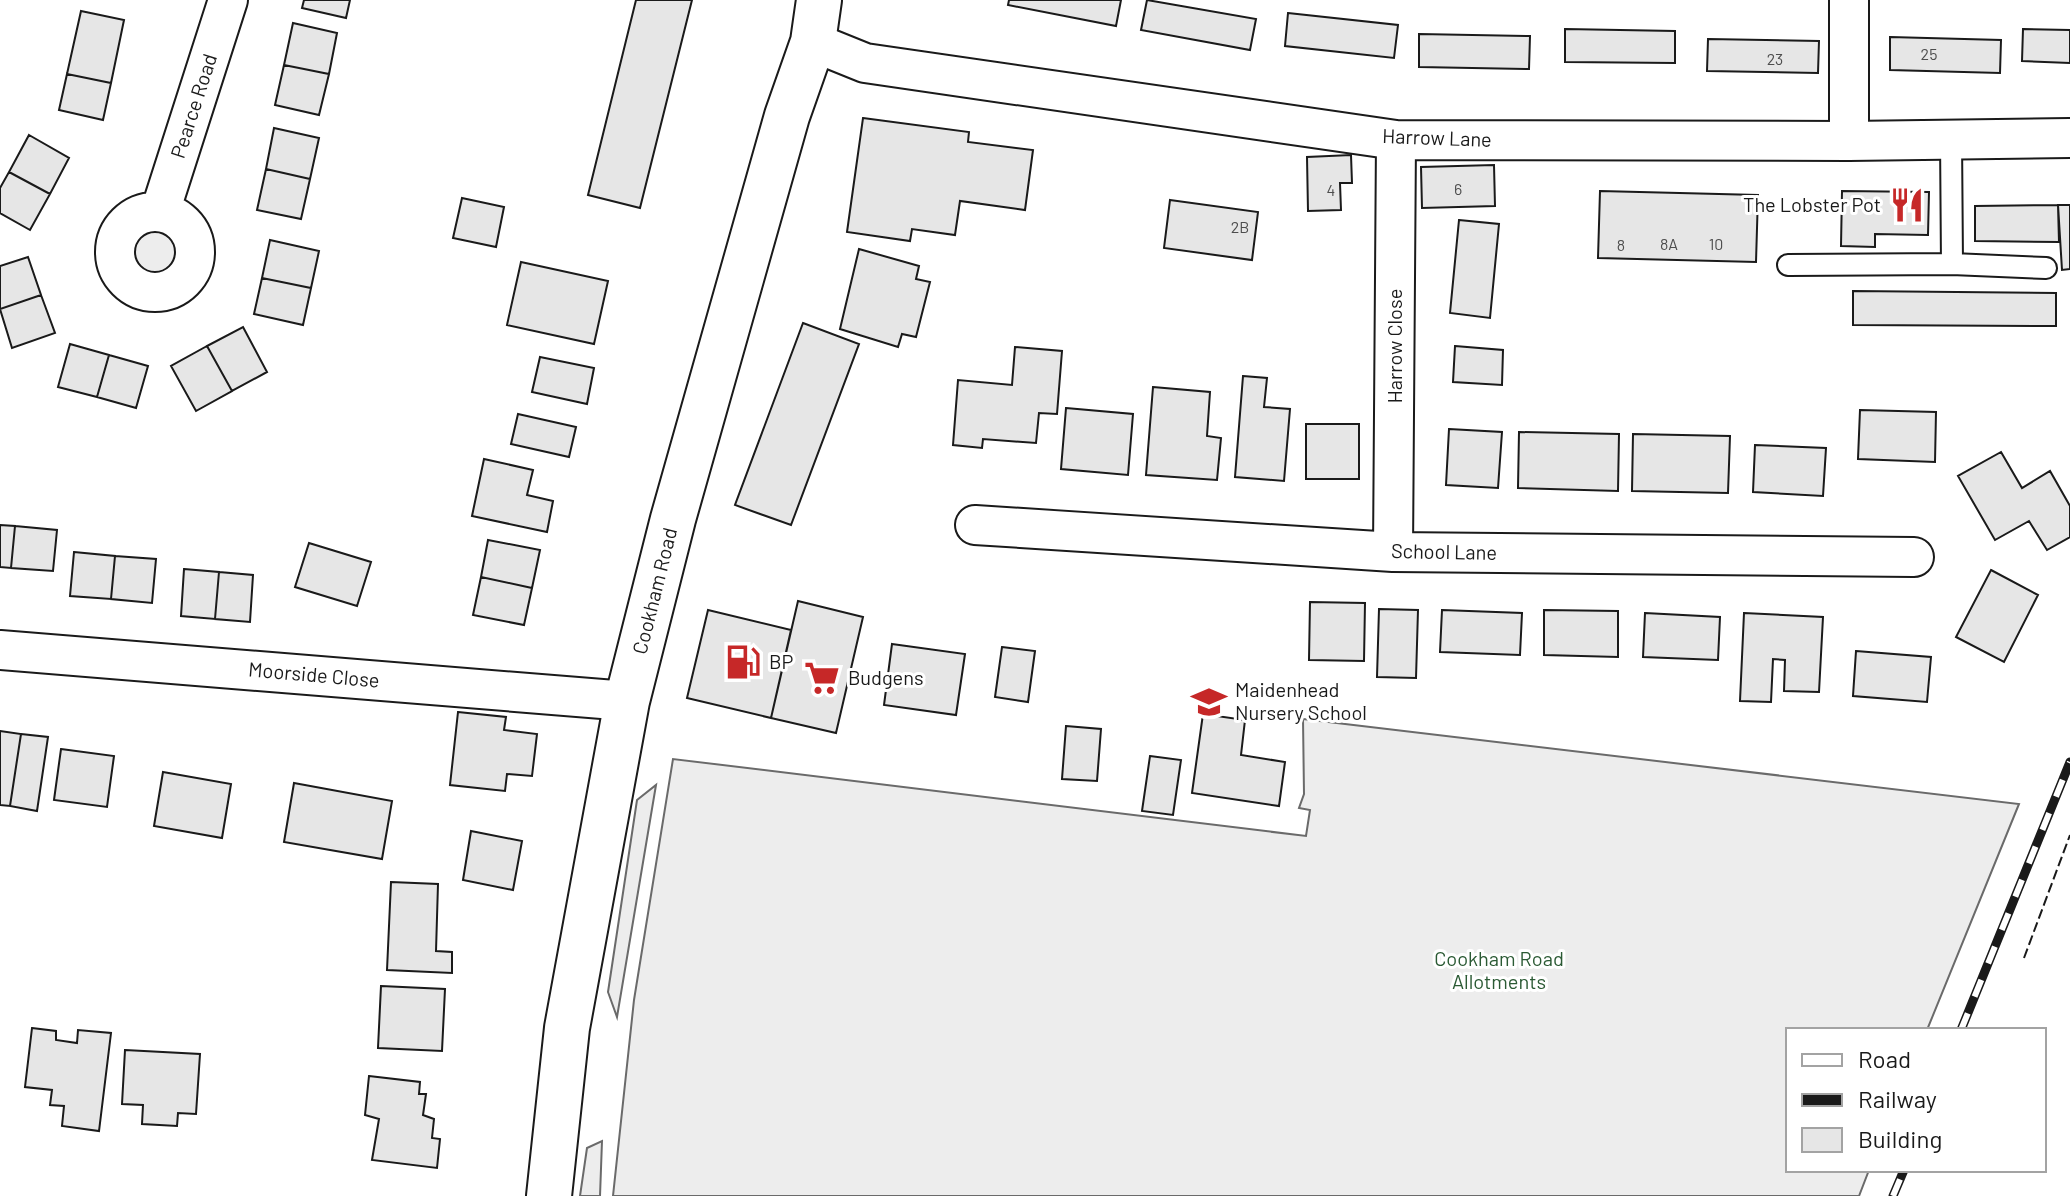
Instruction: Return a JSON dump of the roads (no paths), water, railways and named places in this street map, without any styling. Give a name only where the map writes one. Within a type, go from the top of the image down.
[{"type":"main road","name":"Cookham Road","points":[[549,1196],[567,1028],[627,701],[711,384],[816,21]]},
{"type":"street","name":"Pearce Road","points":[[160,212],[228,0]]},
{"type":"street","points":[[1849,0],[1849,141]]},
{"type":"street","name":"Harrow Lane","points":[[816,21],[865,63],[1396,140],[2070,138]]},
{"type":"street","name":"Harrow Close","points":[[1393,552],[1396,140]]},
{"type":"street","name":"School Lane","points":[[975,525],[1393,552],[1914,557]]},
{"type":"street","name":"Moorside Close","points":[[0,650],[627,701]]},
{"type":"lane","points":[[1951,137],[1952,264]]},
{"type":"lane","points":[[1788,265],[1952,264],[2046,268]]},
{"type":"railway","points":[[1962,1028],[2070,762]]},
{"type":"railway","points":[[1893,1196],[1903,1172]]},
{"type":"place","name":"The Lobster Pot","points":[[1907,205]]},
{"type":"place","name":"BP","points":[[743,662]]},
{"type":"place","name":"Budgens","points":[[822,678]]},
{"type":"place","name":"Maidenhead Nursery School","points":[[1209,702]]},
{"type":"park label","name":"Cookham Road Allotments","points":[[1499,970]]}]
